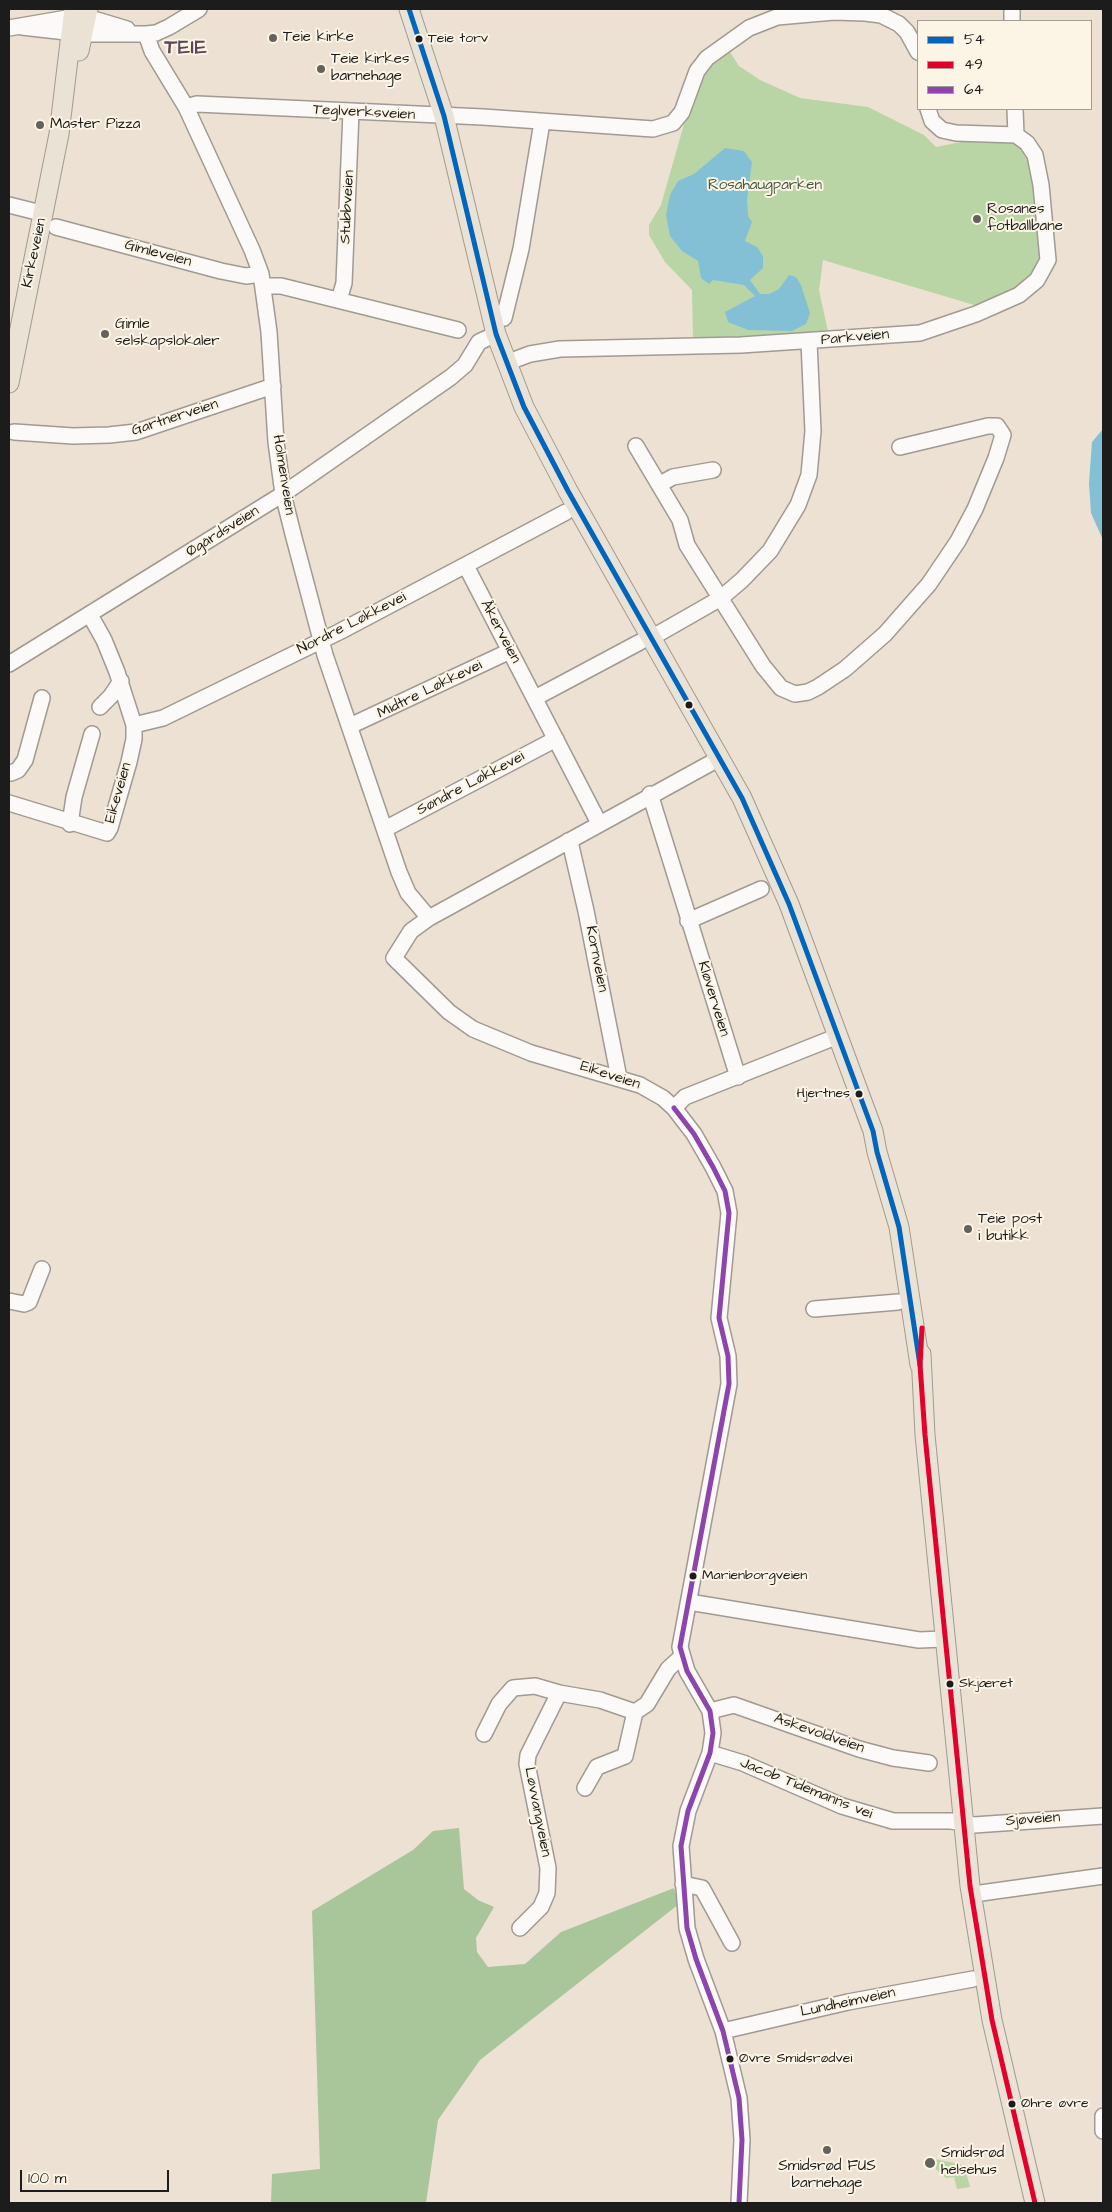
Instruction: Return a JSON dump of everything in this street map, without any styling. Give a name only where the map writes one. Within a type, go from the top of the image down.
[{"type":"main road","points":[[409,9],[444,116],[500,326],[506,363],[524,407],[646,640],[720,758],[767,850],[789,904],[872,1131],[884,1150],[900,1190],[913,1244],[921,1292],[922,1337],[920,1365],[944,1639],[962,1823],[979,1946],[992,2020],[1028,2167],[1043,2203]]},
{"type":"main road","name":"Kirkeveien","points":[[9,383],[61,122],[79,21]]},
{"type":"main road","points":[[1028,2167],[1029,2184],[1035,2203]]},
{"type":"street","points":[[15,27],[54,19],[79,21],[126,35],[156,33],[199,9]]},
{"type":"street","name":"Teglverksveien","points":[[186,107],[197,104],[444,116],[653,129],[673,123],[682,112],[697,71],[707,58],[741,33],[764,20],[791,15],[834,12],[893,14]]},
{"type":"street","points":[[893,14],[907,32],[917,50]]},
{"type":"street","name":"Holmenveien","points":[[139,33],[186,107],[252,250],[263,280],[282,494],[320,639],[385,829],[408,893],[429,918]]},
{"type":"street","points":[[928,110],[932,121],[942,130],[1016,135],[1015,110]]},
{"type":"street","name":"Stubbveien","points":[[339,300],[344,284],[351,112]]},
{"type":"street","points":[[500,326],[521,249],[542,122]]},
{"type":"street","name":"Parkveien","points":[[506,363],[530,354],[560,349],[809,342],[933,330],[1006,302],[1037,280],[1048,260],[1041,185],[1035,155],[1027,144],[1016,135]]},
{"type":"street","name":"Kirkeveien","points":[[9,205],[32,211]]},
{"type":"street","name":"Gimleveien","points":[[56,227],[221,271],[458,330]]},
{"type":"street","name":"Øgårdsveien","points":[[9,664],[282,494],[451,377],[466,365],[479,342],[500,326]]},
{"type":"street","points":[[535,698],[646,640],[720,598],[742,580],[770,551],[789,522],[803,494],[809,475],[813,431],[809,342]]},
{"type":"street","name":"Gartnerveien","points":[[14,432],[91,436],[136,432],[272,386]]},
{"type":"street","points":[[636,446],[680,520],[687,545],[772,679],[787,691],[804,693],[818,687],[865,652],[911,606],[936,575],[958,541],[988,480],[1003,435],[997,426],[988,426],[900,447]]},
{"type":"street","points":[[660,484],[673,477],[713,470]]},
{"type":"street","name":"Nordre Løkkevei","points":[[134,725],[163,718],[466,566],[566,512]]},
{"type":"street","name":"Åkerveien","points":[[466,566],[599,823]]},
{"type":"street","name":"Eikeveien","points":[[9,803],[70,824],[107,833],[134,739],[134,725],[121,681],[104,640],[90,615]]},
{"type":"street","name":"Midtre Løkkevei","points":[[350,726],[510,650]]},
{"type":"street","points":[[100,707],[111,696],[121,681]]},
{"type":"street","points":[[11,773],[18,770],[25,760],[42,698]]},
{"type":"street","points":[[70,824],[74,797],[92,734]]},
{"type":"street","name":"Søndre Løkkevei","points":[[385,829],[556,739]]},
{"type":"street","points":[[429,918],[650,794],[720,758]]},
{"type":"street","name":"Kløverveien","points":[[650,794],[738,1077]]},
{"type":"street","name":"Kornveien","points":[[568,841],[571,846],[586,911],[619,1078]]},
{"type":"street","points":[[688,921],[762,889]]},
{"type":"street","name":"Eikeveien","points":[[429,918],[411,930],[394,958],[449,1012],[473,1028],[531,1053],[619,1078],[651,1090],[674,1108]]},
{"type":"street","points":[[739,2203],[742,2140],[740,2112],[723,2030],[692,1944],[685,1911],[681,1846],[682,1832],[696,1788],[710,1753],[713,1733],[710,1711],[681,1656],[680,1647],[729,1384],[728,1356],[719,1318],[729,1212],[725,1191],[713,1167],[694,1134],[674,1108],[685,1097],[838,1036]]},
{"type":"street","points":[[9,1301],[24,1304],[29,1302],[42,1269]]},
{"type":"street","points":[[814,1309],[898,1302]]},
{"type":"street","points":[[689,1602],[919,1640],[944,1639]]},
{"type":"street","points":[[585,1788],[597,1767],[625,1756],[635,1712],[647,1704],[668,1670],[681,1656]]},
{"type":"street","points":[[484,1734],[499,1704],[513,1688],[535,1686],[560,1693],[600,1700],[635,1712]]},
{"type":"street","name":"Løvvangveien","points":[[520,1928],[541,1907],[547,1893],[548,1868],[527,1764],[528,1755],[560,1693]]},
{"type":"street","name":"Askevoldveien","points":[[710,1711],[734,1705],[859,1749],[893,1758],[929,1763]]},
{"type":"street","name":"Jacob Tidemanns vei","points":[[710,1753],[743,1763],[865,1814],[893,1821],[962,1823]]},
{"type":"street","name":"Sjøveien","points":[[962,1823],[974,1825],[1103,1816]]},
{"type":"street","points":[[981,1893],[1103,1876]]},
{"type":"street","points":[[683,1884],[702,1888],[718,1914],[732,1943]]},
{"type":"street","name":"Lundheimveien","points":[[723,2030],[848,2002],[973,1979]]},
{"type":"street","points":[[1103,2116],[1103,2130]]},
{"type":"green space","name":"Rosahaugparken","points":[[728,49],[739,66],[760,80],[800,98],[868,107],[924,135],[936,147],[971,140],[1012,139],[1029,154],[1032,165],[1042,260],[1039,270],[1012,293],[981,307],[823,260],[819,290],[829,336],[693,340],[692,290],[665,262],[649,235],[649,225],[661,205],[690,103],[707,66]]},
{"type":"green space","points":[[459,1828],[464,1889],[478,1900],[494,1907],[476,1938],[477,1952],[488,1967],[525,1964],[561,1932],[674,1888],[679,1904],[480,2060],[438,2120],[426,2203],[271,2203],[272,2174],[320,2169],[312,1911],[413,1850],[433,1831]]},
{"type":"green space","points":[[934,2159],[960,2164],[965,2168],[970,2187],[957,2189],[954,2177],[946,2178],[936,2169]]},
{"type":"water","points":[[725,148],[744,151],[752,162],[747,200],[748,216],[752,222],[745,241],[757,247],[763,256],[763,268],[750,280],[760,294],[769,294],[779,289],[789,275],[796,277],[801,285],[810,313],[806,324],[792,331],[748,330],[728,322],[725,312],[755,296],[744,285],[713,280],[709,284],[701,278],[698,261],[682,251],[670,236],[666,215],[670,195],[678,181],[694,174]]},
{"type":"water","points":[[1103,429],[1103,540],[1091,513],[1089,483],[1092,442]]},
{"type":"transit line","name":"54","points":[[409,9],[444,116],[496,334],[524,407],[568,491],[742,798],[789,904],[873,1131],[877,1152],[899,1227],[920,1365]]},
{"type":"transit line","name":"64","points":[[674,1108],[694,1134],[713,1167],[725,1191],[729,1213],[719,1318],[728,1356],[729,1384],[680,1647],[687,1671],[710,1711],[713,1733],[710,1753],[688,1811],[681,1846],[687,1928],[696,1959],[723,2031],[739,2098],[742,2140],[739,2203]]},
{"type":"transit line","name":"49","points":[[922,1328],[920,1365],[925,1435],[970,1886],[992,2020],[1035,2203]]},
{"type":"place","name":"Teie kirke","points":[[273,38]]},
{"type":"place","name":"Teie torv","points":[[419,39]]},
{"type":"place","name":"Teie kirkes barnehage","points":[[321,69]]},
{"type":"place","name":"Master Pizza","points":[[40,125]]},
{"type":"place","name":"Rosanes fotballbane","points":[[977,219]]},
{"type":"place","name":"Gimle selskapslokaler","points":[[105,334]]},
{"type":"place","name":"Hjertnes","points":[[859,1094]]},
{"type":"place","name":"Teie post i butikk","points":[[968,1229]]},
{"type":"place","name":"Marienborgveien","points":[[693,1576]]},
{"type":"place","name":"Skjæret","points":[[950,1684]]},
{"type":"place","name":"Øvre Smidsrødvei","points":[[730,2059]]},
{"type":"place","name":"Øhre øvre","points":[[1012,2104]]},
{"type":"place","name":"Smidsrød FUS barnehage","points":[[827,2150]]},
{"type":"place","name":"Smidsrød helsehus","points":[[930,2163]]},
{"type":"district","name":"TEIE","points":[[186,49]]}]
